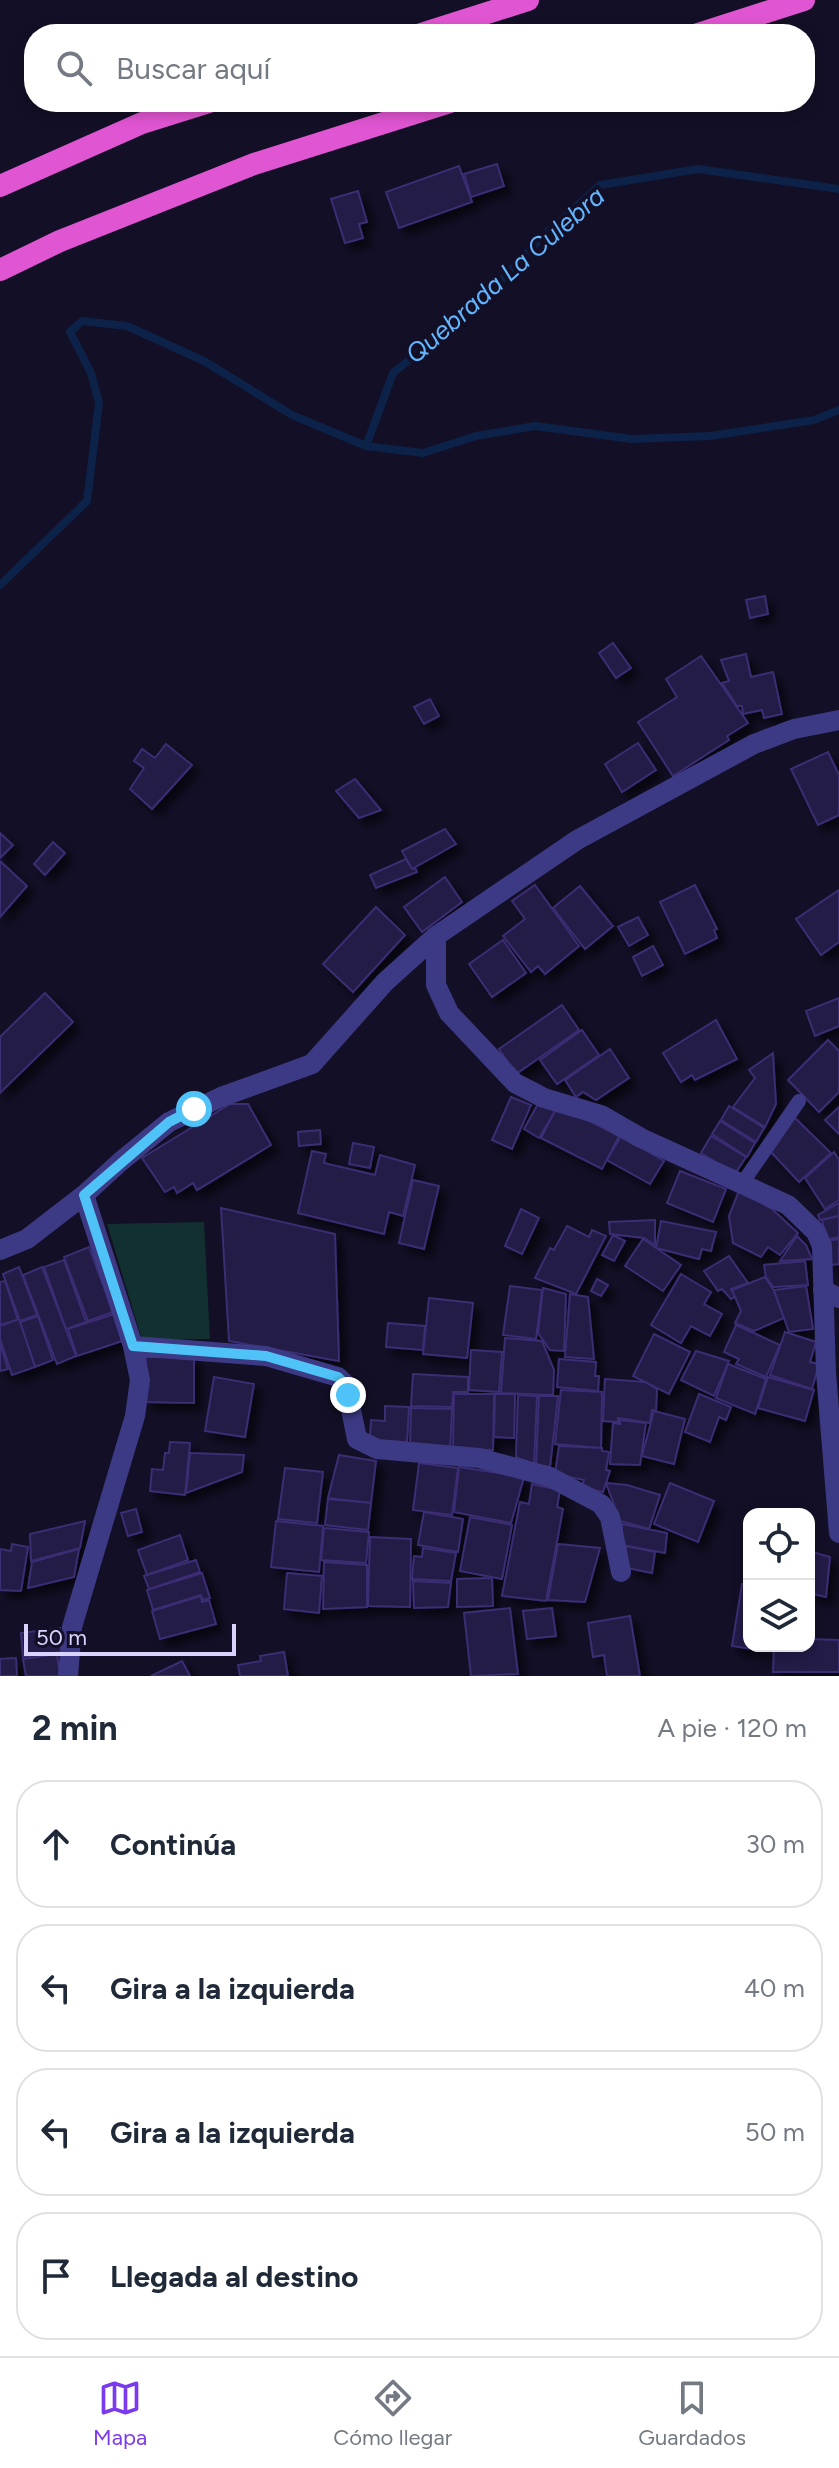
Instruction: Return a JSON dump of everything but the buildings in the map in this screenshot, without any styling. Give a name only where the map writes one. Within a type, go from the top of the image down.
[{"type":"highway","points":[[452,24],[528,0]]},
{"type":"highway","points":[[729,24],[804,0]]},
{"type":"highway","points":[[0,186],[142,123],[177,112]]},
{"type":"highway","points":[[0,270],[60,241],[254,164],[418,112]]},
{"type":"street","points":[[0,1250],[27,1239],[182,1114],[312,1064],[385,982],[436,936],[577,840],[754,744],[794,729],[839,720]]},
{"type":"street","points":[[436,936],[436,985],[449,1013],[515,1083],[544,1098],[601,1115],[641,1138],[788,1205],[816,1232],[822,1246],[831,1294],[826,1373],[839,1533]]},
{"type":"street","points":[[68,1676],[72,1627],[135,1416],[140,1380],[133,1346],[84,1195]]},
{"type":"street","points":[[133,1346],[266,1356],[338,1377],[346,1385],[357,1439],[367,1445],[377,1449],[479,1458],[550,1477],[601,1504],[610,1517],[621,1572]]},
{"type":"lane","points":[[741,1185],[799,1101]]},
{"type":"green space","points":[[204,1222],[210,1339],[142,1340],[107,1224]]},
{"type":"waterway","name":"Quebrada La Culebra","points":[[366,446],[393,373],[483,300],[540,239],[600,185],[698,169],[839,189]]},
{"type":"waterway","points":[[0,585],[87,501],[99,403],[91,373],[70,332],[82,321],[127,326],[204,361],[292,415],[366,446],[423,453],[476,436],[535,426],[632,439],[710,436],[814,420],[839,410]]},
{"type":"route","points":[[194,1109],[169,1122],[84,1195],[133,1346],[266,1356],[338,1377],[346,1385],[348,1395]]}]
